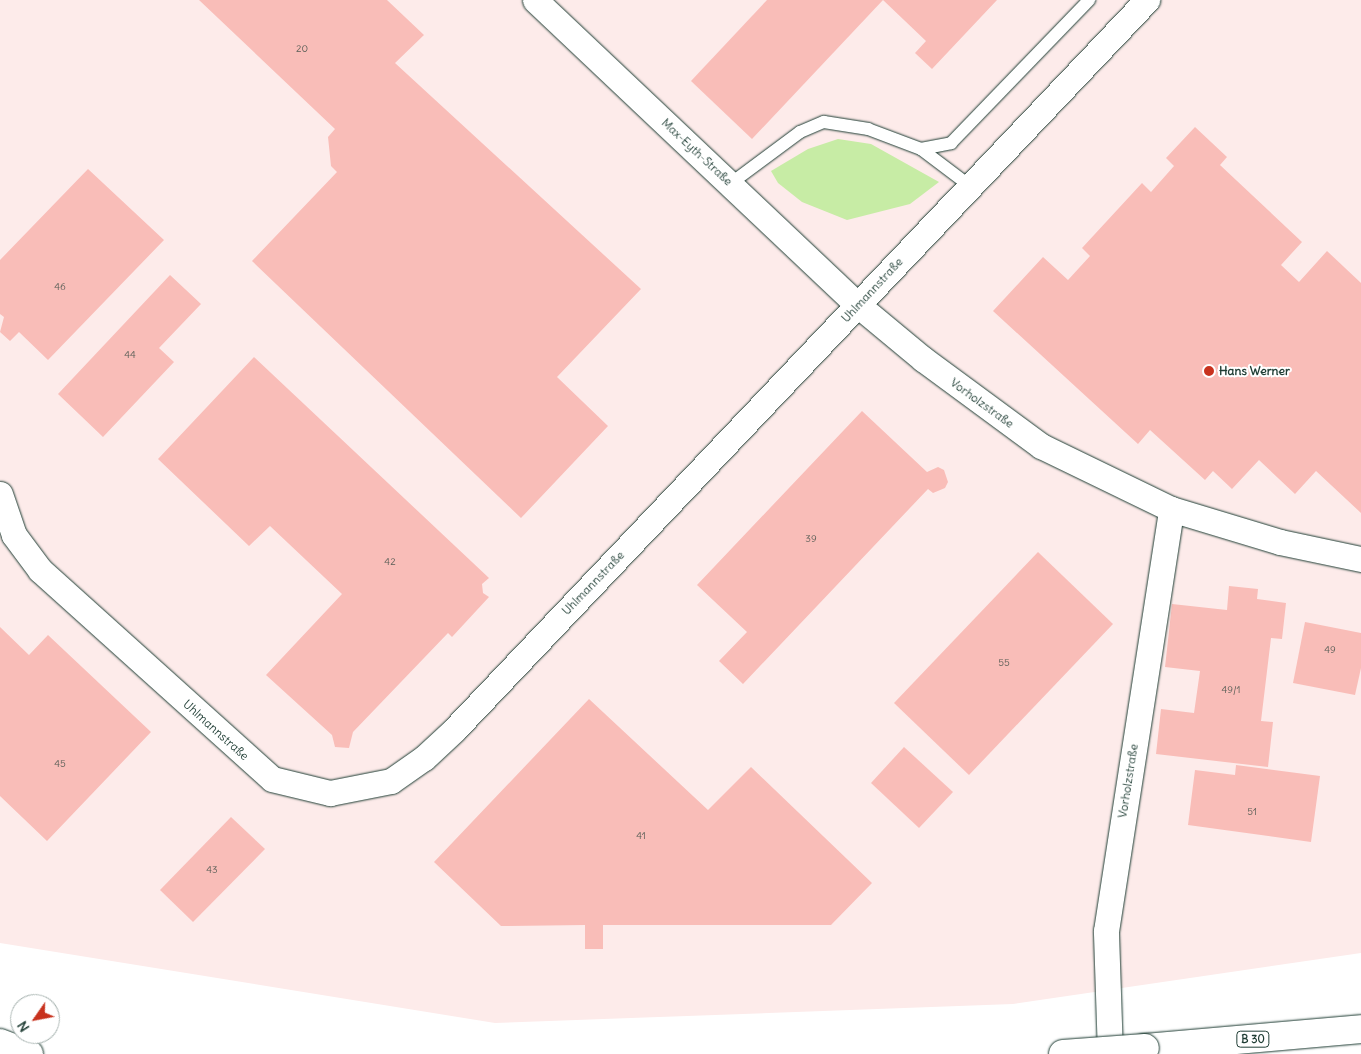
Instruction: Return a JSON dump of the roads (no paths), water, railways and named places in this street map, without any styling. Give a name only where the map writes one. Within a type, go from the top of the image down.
[{"type":"highway","name":"B 30","points":[[1063,1054],[1361,1029]]},
{"type":"highway","points":[[0,1043],[29,1054]]},
{"type":"highway","points":[[0,1054],[7,1054]]},
{"type":"street","name":"Max-Eyth-Straße","points":[[535,0],[858,305]]},
{"type":"street","name":"Uhlmannstraße","points":[[0,494],[14,535],[40,570],[241,754],[272,778],[301,789],[330,793],[357,790],[391,781],[424,758],[454,730],[1147,0]]},
{"type":"street","name":"Vorholzstraße","points":[[858,305],[923,359],[1040,446],[1172,509],[1280,542],[1361,559]]},
{"type":"street","name":"Vorholzstraße","points":[[1110,1054],[1106,931],[1172,509]]},
{"type":"lane","points":[[921,149],[951,143],[965,132],[1089,0]]},
{"type":"lane","points":[[730,184],[800,132],[824,122],[868,129],[921,149],[970,186]]},
{"type":"place","name":"Hans Werner","points":[[1209,371]]}]
